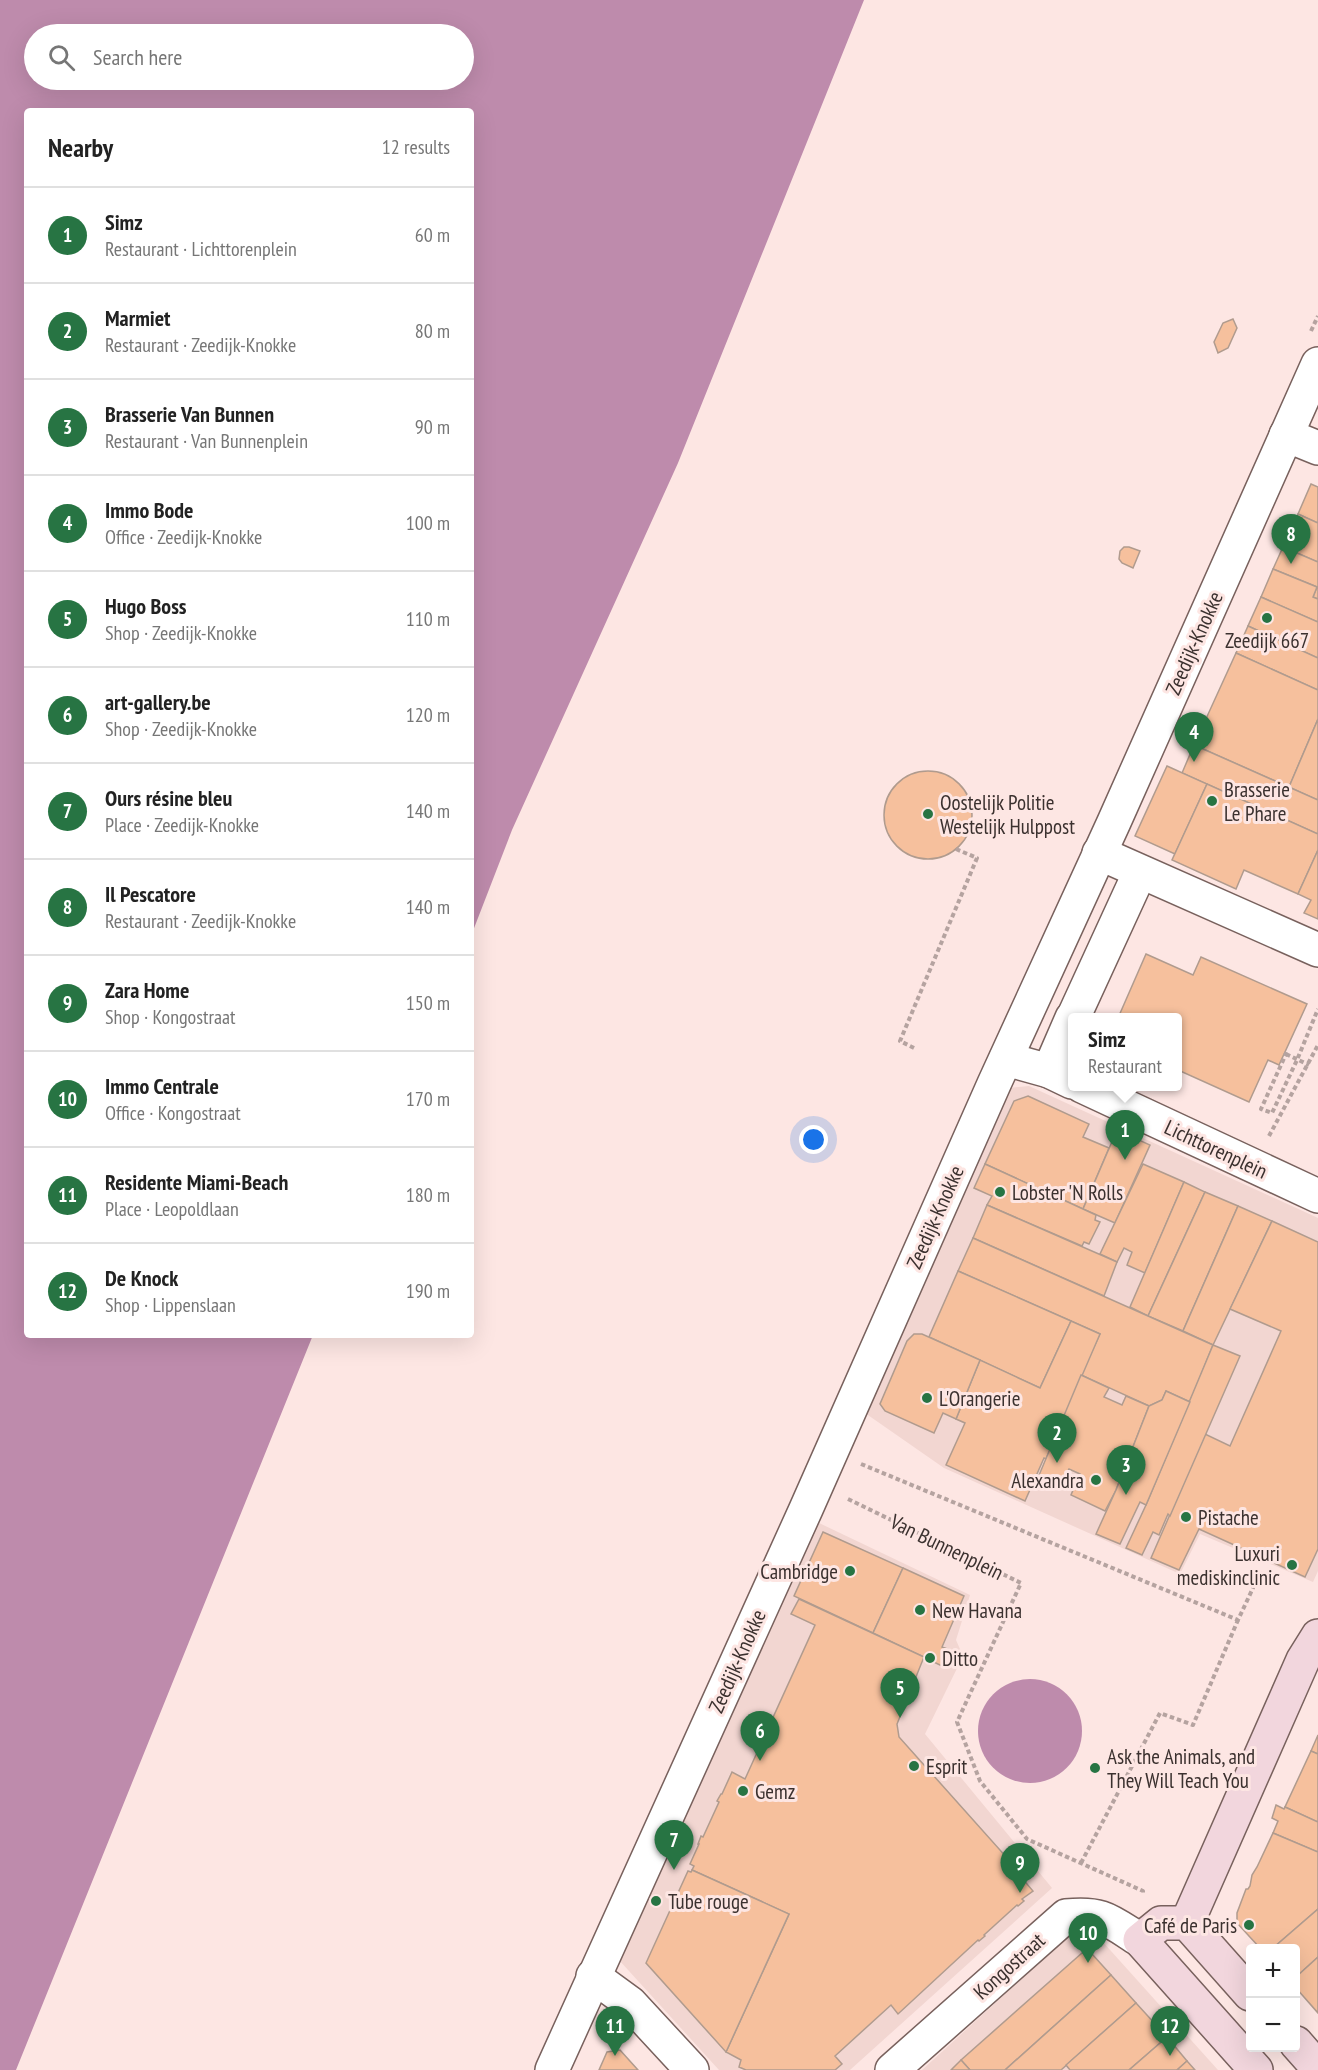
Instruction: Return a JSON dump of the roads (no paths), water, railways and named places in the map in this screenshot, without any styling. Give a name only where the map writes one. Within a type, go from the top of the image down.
[{"type":"street","name":"Zeedijk-Knokke","points":[[552,2070],[806,1509],[1318,364]]},
{"type":"street","points":[[1286,435],[1318,448]]},
{"type":"street","points":[[1100,853],[1318,950]]},
{"type":"street","points":[[1074,1013],[1140,872]]},
{"type":"street","points":[[1006,1059],[1061,1076],[1068,1039]]},
{"type":"street","name":"Lichttorenplein","points":[[1093,1091],[1318,1196]]},
{"type":"street","points":[[1187,1923],[1196,1898],[1303,1660],[1318,1636]]},
{"type":"street","name":"Kongostraat","points":[[892,2070],[1066,1916],[1085,1914],[1102,1917],[1140,1940]]},
{"type":"street","points":[[1246,1988],[1187,1923],[1161,1923],[1140,1940],[1256,2070]]},
{"type":"street","points":[[593,1976],[630,2003],[692,2070]]},
{"type":"street","points":[[1300,2048],[1318,2068]]},
{"type":"place","name":"Il Pescatore","points":[[1291,564]]},
{"type":"place","name":"Zeedijk 667","points":[[1267,618]]},
{"type":"place","name":"Immo Bode","points":[[1194,762]]},
{"type":"place","name":"Brasserie Le Phare","points":[[1212,801]]},
{"type":"place","name":"Oostelijk Politie Westelijk Hulppost","points":[[928,814]]},
{"type":"place","name":"Simz","points":[[1125,1160]]},
{"type":"place","name":"Lobster 'N Rolls","points":[[1000,1192]]},
{"type":"place","name":"L'Orangerie","points":[[927,1398]]},
{"type":"place","name":"Marmiet","points":[[1057,1463]]},
{"type":"place","name":"Alexandra","points":[[1096,1480]]},
{"type":"place","name":"Brasserie Van Bunnen","points":[[1126,1495]]},
{"type":"place","name":"Pistache","points":[[1186,1517]]},
{"type":"place","name":"Luxuri mediskinclinic","points":[[1292,1565]]},
{"type":"place","name":"Cambridge","points":[[850,1571]]},
{"type":"place","name":"New Havana","points":[[920,1610]]},
{"type":"place","name":"Ditto","points":[[930,1658]]},
{"type":"place","name":"Hugo Boss","points":[[900,1718]]},
{"type":"place","name":"art-gallery.be","points":[[760,1761]]},
{"type":"place","name":"Esprit","points":[[914,1766]]},
{"type":"place","name":"Ask the Animals, and They Will Teach You","points":[[1095,1768]]},
{"type":"place","name":"Gemz","points":[[743,1791]]},
{"type":"place","name":"Ours résine bleu","points":[[674,1870]]},
{"type":"place","name":"Zara Home","points":[[1020,1893]]},
{"type":"place","name":"Tube rouge","points":[[656,1901]]},
{"type":"place","name":"Café de Paris","points":[[1249,1925]]},
{"type":"place","name":"Immo Centrale","points":[[1088,1963]]},
{"type":"place","name":"Residente Miami-Beach","points":[[615,2056]]},
{"type":"place","name":"De Knock","points":[[1170,2056]]}]
